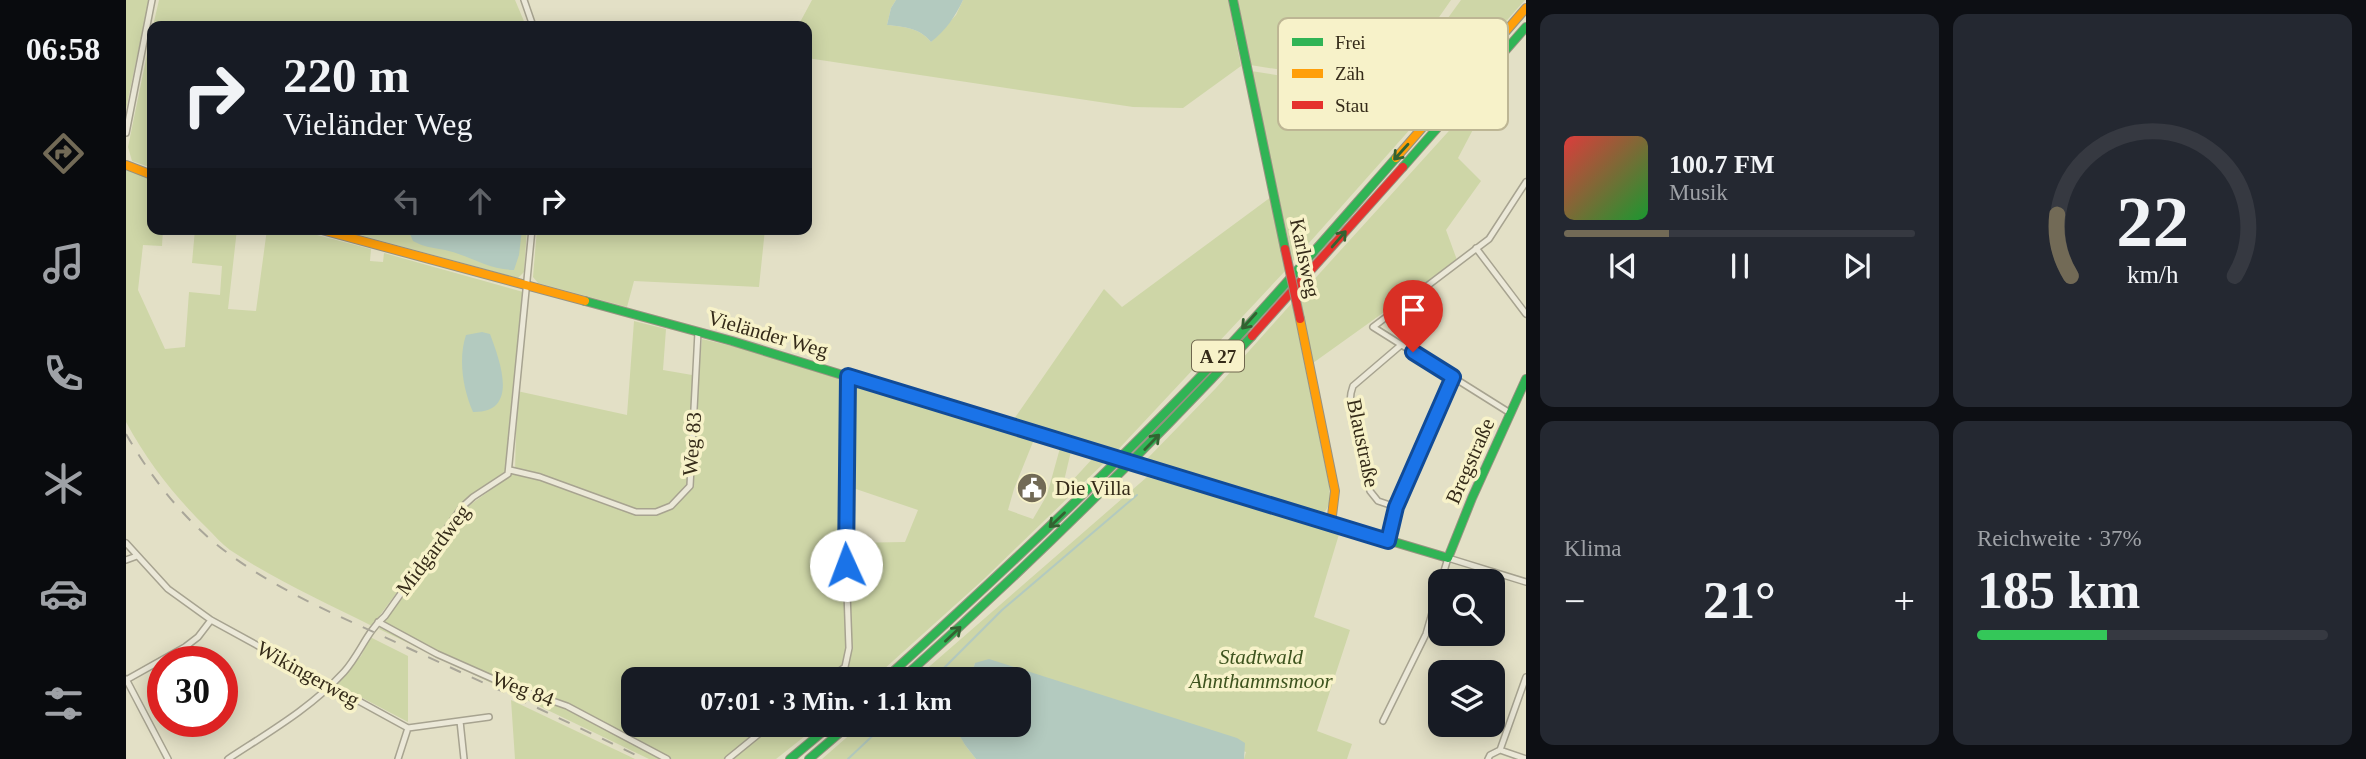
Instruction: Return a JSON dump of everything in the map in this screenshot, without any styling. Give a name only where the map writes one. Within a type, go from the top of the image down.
[{"type":"main road","name":"Karlsweg","points":[[1233,0],[1335,491],[1331,524]]},
{"type":"main road","name":"A 27","points":[[1508,28],[1526,8]]},
{"type":"main road","name":"A 27","points":[[1508,47],[1526,27]]},
{"type":"main road","name":"A 27","points":[[898,667],[1107,473],[1202,374],[1418,130]]},
{"type":"main road","name":"A 27","points":[[915,667],[1061,533],[1213,379],[1435,130]]},
{"type":"main road","points":[[126,165],[147,173]]},
{"type":"main road","name":"Vieländer Weg","points":[[340,235],[698,332],[1448,558]]},
{"type":"main road","name":"Bregstraße","points":[[1448,558],[1526,379]]},
{"type":"main road","points":[[790,759],[816,737]]},
{"type":"main road","points":[[809,759],[835,737]]},
{"type":"street","points":[[148,21],[152,0]]},
{"type":"street","points":[[524,0],[531,21]]},
{"type":"street","points":[[126,133],[147,26]]},
{"type":"street","points":[[1510,413],[1373,327],[1489,239],[1526,182]]},
{"type":"street","points":[[510,470],[514,400],[531,235]]},
{"type":"street","points":[[1476,248],[1526,314]]},
{"type":"street","name":"Weg 83","points":[[510,470],[541,477],[636,512],[656,512],[671,506],[690,486],[698,332]]},
{"type":"street","name":"Blaustraße","points":[[1396,507],[1378,501],[1370,491],[1350,402],[1353,386],[1401,345]]},
{"type":"street","points":[[845,667],[849,648],[845,537],[848,376]]},
{"type":"street","points":[[1388,541],[1396,507],[1453,377]]},
{"type":"street","name":"Midgardweg","points":[[228,759],[303,710],[330,686],[359,654],[378,622],[385,616],[462,507],[510,470]]},
{"type":"street","name":"Wikingerweg","points":[[126,543],[168,589],[211,620],[408,728]]},
{"type":"street","points":[[126,560],[137,556]]},
{"type":"street","points":[[1445,569],[1448,558]]},
{"type":"street","name":"Vieländer Weg","points":[[1448,558],[1526,582]]},
{"type":"street","points":[[168,759],[126,679],[185,647],[198,637],[211,620]]},
{"type":"street","name":"Weg 84","points":[[378,622],[437,654],[508,685],[567,706],[667,759]]},
{"type":"street","points":[[1383,721],[1428,627]]},
{"type":"street","points":[[1488,759],[1500,750],[1526,677]]},
{"type":"street","points":[[398,759],[408,728],[489,717]]},
{"type":"street","points":[[460,721],[464,759]]},
{"type":"street","points":[[728,759],[755,737]]},
{"type":"street","points":[[1500,750],[1526,759]]},
{"type":"green space","points":[[126,0],[149,0],[126,109]]},
{"type":"green space","points":[[159,0],[515,0],[524,21],[154,21]]},
{"type":"green space","points":[[812,0],[896,0],[887,25],[917,31],[931,42],[956,15],[963,0],[1228,0],[1241,66],[1183,108],[1133,107],[812,59],[812,21],[801,21]]},
{"type":"green space","points":[[1238,0],[1451,0],[1438,18],[1278,18],[1278,69],[1250,65]]},
{"type":"green space","points":[[1461,0],[1525,0],[1508,19],[1448,18]]},
{"type":"green space","points":[[147,54],[147,166],[132,161],[128,147]]},
{"type":"green space","points":[[1251,71],[1278,75],[1278,130],[1409,130],[1293,261]]},
{"type":"green space","points":[[1450,130],[1473,130],[1458,158],[1481,181],[1446,230],[1457,260],[1313,363],[1300,295]]},
{"type":"green space","points":[[126,170],[147,177],[147,235],[163,235],[162,246],[143,245],[138,290],[165,349],[185,347],[189,292],[220,295],[222,266],[192,263],[194,235],[236,235],[228,309],[256,311],[266,235],[317,235],[371,249],[370,261],[383,262],[384,253],[523,292],[506,471],[472,494],[460,507],[372,626],[282,581],[227,548],[195,516],[152,465],[126,422]]},
{"type":"green space","points":[[1271,197],[1286,270],[1113,455],[1012,422],[1104,289],[1122,307]]},
{"type":"green space","points":[[360,235],[527,235],[524,272],[518,278]]},
{"type":"green space","points":[[536,235],[764,235],[759,287],[634,281],[627,307],[538,283],[533,277]]},
{"type":"green space","points":[[1292,303],[1329,485],[1329,503],[1326,510],[1318,515],[1144,462],[1216,388]]},
{"type":"green space","points":[[634,321],[666,329],[663,370],[698,376],[702,339],[757,352],[1035,437],[1008,510],[1033,519],[1047,495],[1060,448],[1071,451],[1064,481],[1071,482],[1093,458],[1105,462],[985,578],[886,667],[621,667],[621,737],[804,737],[776,759],[649,759],[379,629],[463,510],[515,472],[517,391],[627,415]],"holes":[[[850,487],[918,510],[905,542],[849,543]]]},
{"type":"green space","name":"Stadtwald Ahnthammsmoor","points":[[1147,477],[1340,531],[1314,617],[1350,630],[1317,731],[1352,744],[1347,759],[1244,759],[1246,752],[1031,681],[1031,667],[987,667],[975,663],[974,667],[929,667]]},
{"type":"green space","points":[[370,637],[408,656],[408,722],[336,684],[361,656]]},
{"type":"green space","points":[[511,700],[635,759],[515,759]]},
{"type":"green space","points":[[847,737],[961,737],[976,759],[822,759]]},
{"type":"shaded area","points":[[896,0],[963,0],[950,23],[931,42],[917,31],[887,25]]},
{"type":"shaded area","points":[[410,235],[521,235],[514,270],[496,268],[454,252],[413,241]]},
{"type":"shaded area","points":[[482,332],[490,334],[498,358],[503,384],[502,395],[497,404],[488,410],[473,412],[464,384],[462,354],[466,335]]},
{"type":"shaded area","points":[[989,659],[1014,667],[974,667],[975,663]]},
{"type":"shaded area","points":[[1031,672],[1237,738],[1245,743],[1244,759],[976,759],[960,737],[1031,737]]},
{"type":"waterway","points":[[945,667],[1002,610],[1137,495]]},
{"type":"waterway","points":[[848,759],[871,737]]},
{"type":"railway","points":[[126,434],[158,483],[196,526],[225,551],[268,580],[644,759]]},
{"type":"traffic: fast","points":[[1233,0],[1285,249]]},
{"type":"traffic: fast","points":[[1508,47],[1526,27]]},
{"type":"traffic: fast","points":[[1403,167],[1436,130]]},
{"type":"traffic: fast","points":[[898,667],[1044,532],[1160,418],[1249,324],[1396,158]]},
{"type":"traffic: fast","points":[[585,301],[732,341],[1096,453]]},
{"type":"traffic: fast","points":[[915,667],[1081,512],[1252,336]]},
{"type":"traffic: fast","points":[[1156,471],[1448,558],[1526,379]]},
{"type":"traffic: fast","points":[[1096,453],[1156,471]]},
{"type":"traffic: fast","points":[[790,759],[816,737]]},
{"type":"traffic: fast","points":[[809,759],[835,737]]},
{"type":"traffic: slow","points":[[1508,29],[1526,8]]},
{"type":"traffic: slow","points":[[1396,158],[1420,130]]},
{"type":"traffic: slow","points":[[126,165],[147,173]]},
{"type":"traffic: slow","points":[[340,235],[585,301]]},
{"type":"traffic: slow","points":[[1300,319],[1335,491],[1331,524]]},
{"type":"traffic: jam","points":[[1252,336],[1403,167]]},
{"type":"traffic: jam","points":[[1285,249],[1300,319]]},
{"type":"place","name":"Die Villa","points":[[1032,488]]},
{"type":"route","points":[[846,565],[848,376],[1388,541],[1396,507],[1453,377],[1413,352]]}]
